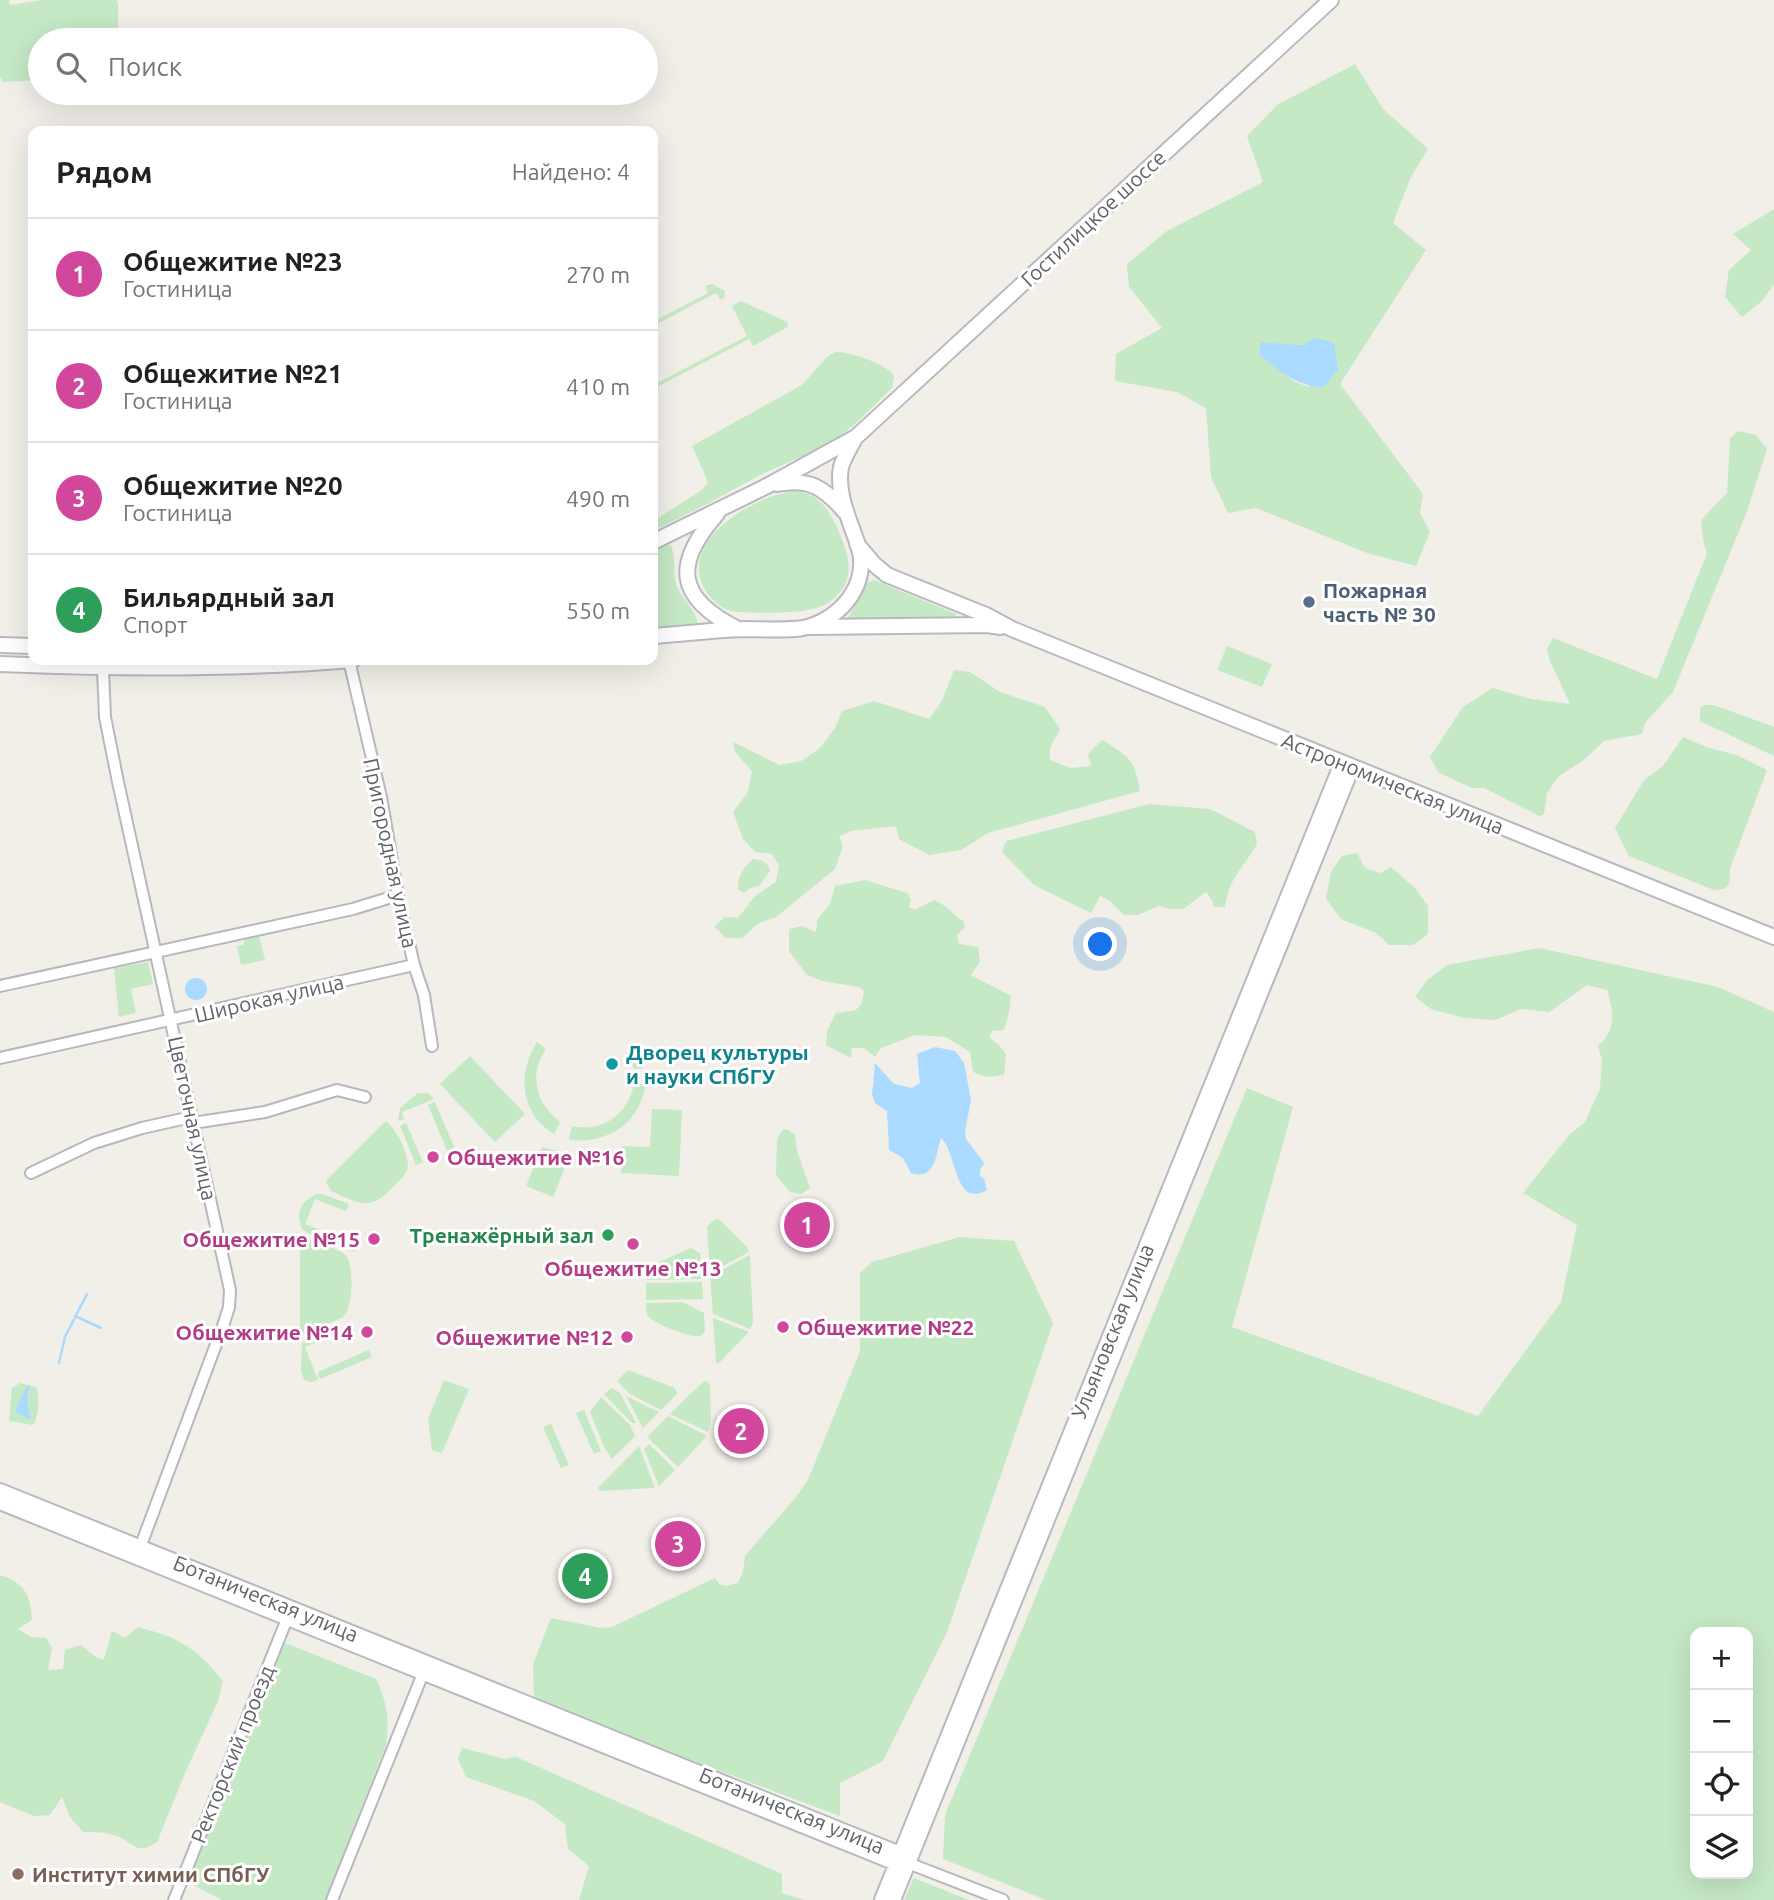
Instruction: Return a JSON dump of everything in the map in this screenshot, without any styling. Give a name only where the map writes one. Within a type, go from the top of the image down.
[{"type":"main road","name":"Гостилицкое шоссе","points":[[658,540],[765,487],[856,437],[1331,0]]},
{"type":"main road","name":"Гостилицкое шоссе","points":[[658,636],[739,629],[803,628],[829,615],[849,600],[861,574],[862,560],[845,512],[840,477],[842,464],[856,437]]},
{"type":"main road","points":[[765,487],[799,481],[813,485],[834,498],[845,512]]},
{"type":"main road","points":[[722,509],[696,539],[687,561],[687,573],[689,585],[704,608],[716,618],[739,629]]},
{"type":"main road","name":"Астрономическая улица","points":[[858,544],[887,575],[986,615],[1012,629],[1774,937]]},
{"type":"main road","name":"Астрономическая улица","points":[[803,628],[987,625],[1012,629]]},
{"type":"main road","points":[[0,645],[28,646]]},
{"type":"main road","points":[[0,664],[28,664]]},
{"type":"main road","points":[[178,665],[268,665]]},
{"type":"main road","name":"Ульяновская улица","points":[[882,1900],[901,1860],[1347,765]]},
{"type":"main road","name":"Ботаническая улица","points":[[0,1491],[138,1552],[901,1860]]},
{"type":"main road","name":"Ботаническая улица","points":[[0,1502],[138,1552]]},
{"type":"main road","name":"Ульяновская улица","points":[[893,1900],[901,1860]]},
{"type":"street","name":"Цветочная улица","points":[[103,665],[105,717],[229,1281],[229,1307],[138,1552]]},
{"type":"street","name":"Пригородная улица","points":[[352,665],[381,797],[398,895],[414,965],[424,995],[432,1046]]},
{"type":"street","points":[[0,986],[353,909],[398,895]]},
{"type":"street","name":"Широкая улица","points":[[0,1058],[414,965]]},
{"type":"street","points":[[31,1173],[94,1143],[142,1128],[265,1112],[337,1090],[365,1097]]},
{"type":"street","name":"Ректорский проезд","points":[[173,1900],[289,1613]]},
{"type":"street","points":[[332,1900],[425,1668]]},
{"type":"street","points":[[901,1860],[1003,1900]]},
{"type":"green space","points":[[0,0],[9,0],[10,5],[43,0],[116,0],[118,3],[118,28],[28,28],[28,81],[3,82],[0,76]]},
{"type":"green space","points":[[1355,64],[1383,109],[1428,149],[1410,179],[1393,223],[1426,250],[1340,384],[1423,494],[1420,513],[1430,532],[1416,566],[1367,553],[1256,508],[1228,513],[1211,477],[1206,408],[1177,392],[1115,381],[1116,354],[1162,328],[1129,287],[1127,264],[1167,231],[1263,182],[1247,136],[1277,105]],"holes":[[[1261,342],[1303,345],[1309,387],[1295,382],[1259,354]]]},
{"type":"green space","points":[[1774,209],[1774,284],[1762,301],[1742,317],[1725,297],[1729,270],[1751,250],[1733,234]]},
{"type":"green space","points":[[712,284],[725,291],[724,298],[720,300],[716,293],[658,323],[658,319],[708,293],[705,286]]},
{"type":"green space","points":[[741,301],[787,322],[788,327],[753,346],[749,339],[658,386],[658,382],[747,336],[732,306]]},
{"type":"green space","points":[[841,352],[876,363],[894,376],[892,388],[855,424],[828,445],[762,474],[658,528],[658,518],[707,484],[692,446],[802,385],[827,357]]},
{"type":"green space","points":[[1738,431],[1756,435],[1767,449],[1746,514],[1673,692],[1645,723],[1642,734],[1604,741],[1584,760],[1559,776],[1547,793],[1544,814],[1539,816],[1484,788],[1472,788],[1438,772],[1430,757],[1463,707],[1493,688],[1531,699],[1570,704],[1550,661],[1547,649],[1553,638],[1657,679],[1707,553],[1701,520],[1727,493],[1730,438]]},
{"type":"green space","points":[[795,491],[817,499],[835,524],[848,560],[844,587],[828,603],[809,610],[749,612],[721,607],[708,594],[700,575],[700,558],[708,541],[722,526],[758,502]]},
{"type":"green space","points":[[670,544],[676,583],[698,624],[658,627],[658,549]]},
{"type":"green space","points":[[874,580],[956,614],[955,618],[848,618],[867,583]]},
{"type":"green space","points":[[1227,646],[1272,664],[1262,687],[1217,670]]},
{"type":"green space","points":[[954,670],[970,672],[1000,692],[1045,707],[1060,729],[1050,748],[1050,760],[1071,768],[1091,766],[1088,754],[1102,740],[1119,751],[1133,765],[1140,791],[988,833],[961,850],[929,855],[899,839],[896,826],[851,831],[839,836],[843,846],[835,869],[776,917],[759,923],[742,938],[726,938],[714,927],[725,917],[738,918],[755,896],[776,882],[779,865],[772,854],[755,852],[743,839],[733,812],[748,792],[752,771],[735,752],[733,742],[779,765],[801,761],[820,748],[835,728],[842,711],[874,701],[929,719],[942,701]]},
{"type":"green space","points":[[1714,705],[1774,727],[1774,756],[1700,721],[1700,708]]},
{"type":"green space","points":[[1683,737],[1709,748],[1737,755],[1767,770],[1730,869],[1729,884],[1724,889],[1714,890],[1629,856],[1615,828],[1644,780],[1663,766]]},
{"type":"green space","points":[[1149,804],[1210,809],[1255,832],[1257,844],[1234,880],[1225,907],[1214,907],[1206,892],[1183,909],[1159,906],[1137,915],[1124,915],[1110,901],[1100,896],[1091,913],[1034,885],[1002,852],[1006,841]]},
{"type":"green space","points":[[1357,853],[1365,868],[1380,873],[1391,867],[1415,888],[1428,906],[1428,934],[1413,945],[1389,945],[1376,933],[1341,919],[1326,899],[1331,872],[1342,856]]},
{"type":"green space","points":[[753,859],[764,862],[770,871],[759,886],[744,893],[738,889],[740,877]]},
{"type":"green space","points":[[865,880],[907,893],[911,900],[909,907],[915,910],[934,900],[964,922],[965,928],[957,935],[959,944],[978,947],[980,962],[971,975],[1011,996],[1004,1030],[992,1031],[989,1037],[1006,1054],[1004,1075],[987,1077],[973,1072],[970,1052],[946,1037],[915,1035],[881,1048],[875,1057],[864,1048],[852,1048],[851,1058],[826,1045],[827,1031],[836,1013],[856,1010],[862,1003],[864,991],[859,987],[823,981],[807,975],[789,951],[789,929],[802,926],[816,932],[817,920],[830,904],[835,886]]},
{"type":"green space","points":[[259,936],[265,960],[241,965],[237,946],[243,945],[245,939]]},
{"type":"green space","points":[[1539,948],[1718,987],[1774,1012],[1774,1900],[1046,1900],[943,1859],[945,1815],[1247,1088],[1293,1107],[1232,1327],[1478,1416],[1561,1302],[1577,1225],[1523,1193],[1569,1135],[1585,1122],[1600,1089],[1602,1060],[1598,1046],[1608,1033],[1612,1020],[1607,990],[1587,985],[1549,1012],[1521,1009],[1495,1020],[1464,1018],[1431,1009],[1415,997],[1427,980],[1447,965]]},
{"type":"green space","points":[[148,962],[153,984],[131,989],[136,1013],[119,1017],[114,968]]},
{"type":"green space","points":[[537,1042],[546,1049],[537,1068],[537,1088],[545,1107],[560,1122],[554,1134],[534,1116],[525,1092],[526,1067]]},
{"type":"green space","points":[[638,1049],[644,1068],[634,1069],[629,1054]]},
{"type":"green space","points":[[470,1056],[525,1114],[495,1142],[440,1084]]},
{"type":"green space","points":[[634,1084],[646,1084],[636,1110],[620,1128],[596,1139],[569,1140],[572,1126],[594,1127],[612,1119],[626,1104]]},
{"type":"green space","points":[[418,1093],[428,1093],[434,1099],[402,1112],[404,1119],[398,1121],[400,1108]]},
{"type":"green space","points":[[435,1102],[455,1149],[448,1153],[428,1105]]},
{"type":"green space","points":[[652,1109],[682,1110],[679,1176],[621,1173],[622,1146],[650,1147]]},
{"type":"green space","points":[[386,1121],[405,1152],[408,1165],[404,1175],[384,1195],[372,1202],[360,1203],[331,1191],[326,1181]]},
{"type":"green space","points":[[406,1123],[423,1162],[416,1165],[400,1126]]},
{"type":"green space","points":[[787,1129],[795,1135],[797,1151],[810,1188],[801,1194],[790,1192],[776,1175],[777,1140],[782,1130]]},
{"type":"green space","points":[[542,1147],[570,1155],[553,1197],[526,1186]]},
{"type":"green space","points":[[316,1194],[349,1204],[346,1211],[315,1199],[305,1224],[318,1229],[312,1235],[302,1229],[299,1217],[303,1204]]},
{"type":"green space","points":[[716,1219],[746,1246],[749,1252],[710,1273],[707,1226]]},
{"type":"green space","points":[[321,1231],[358,1245],[355,1252],[322,1239]]},
{"type":"green space","points":[[960,1237],[1014,1241],[1053,1323],[947,1632],[883,1761],[840,1783],[840,1816],[534,1701],[533,1664],[551,1618],[601,1628],[612,1627],[715,1578],[720,1585],[738,1583],[745,1556],[808,1480],[860,1351],[860,1273],[872,1262]]},
{"type":"green space","points":[[300,1238],[344,1254],[351,1270],[351,1297],[343,1317],[308,1333],[300,1333]]},
{"type":"green space","points":[[691,1248],[700,1253],[702,1279],[646,1280],[652,1265]]},
{"type":"green space","points":[[750,1255],[753,1322],[750,1329],[713,1314],[710,1276]]},
{"type":"green space","points":[[702,1282],[703,1299],[646,1300],[646,1283]]},
{"type":"green space","points":[[683,1302],[704,1313],[705,1332],[701,1336],[676,1331],[655,1322],[647,1315],[646,1303]]},
{"type":"green space","points":[[713,1318],[749,1332],[718,1364],[716,1363]]},
{"type":"green space","points":[[333,1327],[336,1334],[305,1347],[318,1380],[304,1380],[301,1371],[302,1343]]},
{"type":"green space","points":[[369,1350],[372,1357],[320,1379],[320,1371]]},
{"type":"green space","points":[[628,1370],[675,1388],[677,1394],[661,1410],[630,1394],[617,1381]]},
{"type":"green space","points":[[444,1380],[469,1389],[442,1453],[432,1450],[428,1419]]},
{"type":"green space","points":[[704,1381],[710,1386],[711,1422],[708,1432],[670,1414]]},
{"type":"green space","points":[[20,1383],[36,1387],[38,1406],[33,1425],[9,1421],[12,1388]],"holes":[[[27,1386],[30,1388],[27,1401],[31,1417],[15,1412]]]},
{"type":"green space","points":[[612,1388],[620,1393],[636,1423],[632,1423],[604,1394]]},
{"type":"green space","points":[[626,1396],[659,1412],[643,1428]]},
{"type":"green space","points":[[601,1397],[630,1425],[635,1436],[612,1459],[604,1447],[590,1412]]},
{"type":"green space","points":[[584,1410],[601,1451],[594,1454],[576,1413]]},
{"type":"green space","points":[[668,1416],[707,1436],[678,1467],[647,1437]]},
{"type":"green space","points":[[551,1424],[569,1465],[561,1468],[543,1427]]},
{"type":"green space","points":[[649,1444],[675,1470],[659,1486],[644,1449]]},
{"type":"green space","points":[[639,1446],[655,1488],[599,1491],[598,1488]]},
{"type":"green space","points":[[0,1575],[16,1582],[25,1591],[32,1620],[18,1629],[31,1637],[46,1638],[52,1648],[48,1670],[63,1669],[65,1650],[81,1645],[97,1658],[104,1659],[112,1631],[125,1638],[138,1627],[186,1645],[204,1659],[223,1681],[218,1701],[157,1842],[150,1846],[140,1848],[113,1835],[83,1832],[70,1817],[62,1797],[50,1815],[34,1816],[0,1802]]},
{"type":"green space","points":[[285,1643],[376,1679],[387,1711],[386,1745],[325,1900],[222,1900],[188,1882]]},
{"type":"green space","points":[[462,1748],[505,1759],[516,1757],[782,1874],[782,1893],[804,1900],[579,1900],[589,1866],[568,1849],[565,1824],[534,1801],[466,1777],[458,1759]]},
{"type":"green space","points":[[914,1878],[969,1900],[904,1900]]},
{"type":"water","points":[[1314,338],[1334,343],[1338,370],[1323,387],[1296,381],[1259,354],[1261,342],[1303,345]]},
{"type":"water","points":[[196,978],[204,981],[207,989],[204,997],[196,1000],[188,997],[185,989],[188,981]]},
{"type":"water","points":[[935,1047],[955,1051],[964,1063],[971,1100],[966,1139],[984,1163],[980,1176],[984,1179],[987,1190],[976,1194],[968,1192],[962,1186],[941,1138],[930,1169],[926,1173],[911,1173],[903,1158],[889,1150],[887,1111],[875,1103],[872,1095],[875,1063],[894,1084],[912,1088],[920,1083],[917,1054]]},
{"type":"water","points":[[27,1386],[30,1386],[27,1401],[29,1419],[15,1412]]},
{"type":"waterway","points":[[59,1363],[65,1337],[87,1294]]},
{"type":"waterway","points":[[75,1316],[101,1328]]},
{"type":"place","name":"Пожарная часть № 30","points":[[1309,602]]},
{"type":"place","name":"Дворец культуры и науки СПбГУ","points":[[612,1064]]},
{"type":"place","name":"Общежитие №16","points":[[433,1157]]},
{"type":"place","name":"Общежитие №23","points":[[807,1225]]},
{"type":"place","name":"Тренажёрный зал","points":[[608,1235]]},
{"type":"place","name":"Общежитие №15","points":[[374,1239]]},
{"type":"place","name":"Общежитие №13","points":[[633,1244]]},
{"type":"place","name":"Общежитие №22","points":[[783,1327]]},
{"type":"place","name":"Общежитие №14","points":[[367,1332]]},
{"type":"place","name":"Общежитие №12","points":[[627,1337]]},
{"type":"place","name":"Общежитие №21","points":[[741,1431]]},
{"type":"place","name":"Общежитие №20","points":[[678,1544]]},
{"type":"place","name":"Бильярдный зал","points":[[585,1576]]},
{"type":"place","name":"Институт химии СПбГУ","points":[[18,1874]]}]
